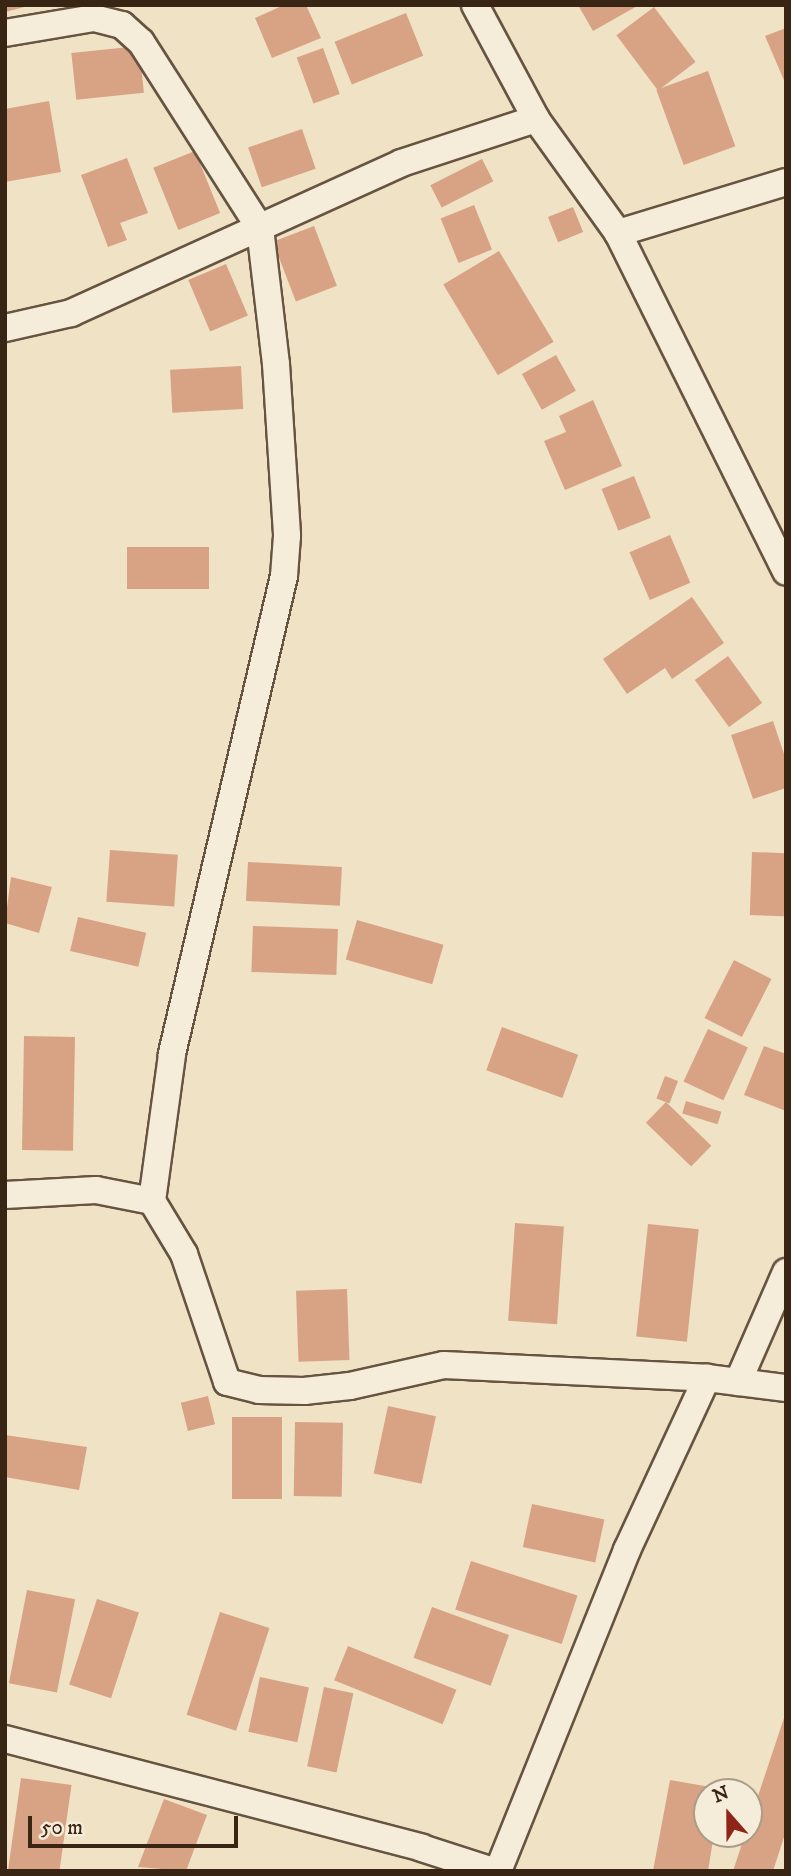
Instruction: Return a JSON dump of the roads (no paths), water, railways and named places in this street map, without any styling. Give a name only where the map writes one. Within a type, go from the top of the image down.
[{"type":"street","points":[[475,5],[536,119],[618,233],[786,572]]},
{"type":"street","points":[[5,33],[94,18],[122,25],[141,42],[260,228],[276,364],[287,536],[284,576],[172,1055],[152,1200],[184,1254],[227,1382],[259,1390],[304,1391],[444,1365],[708,1378],[786,1388]]},
{"type":"street","points":[[5,328],[71,313],[401,163],[536,119]]},
{"type":"street","points":[[618,233],[786,182]]},
{"type":"street","points":[[5,1195],[96,1190],[152,1200]]},
{"type":"street","points":[[738,1382],[786,1272]]},
{"type":"street","points":[[5,1739],[422,1848],[495,1871],[627,1550],[708,1378]]}]
